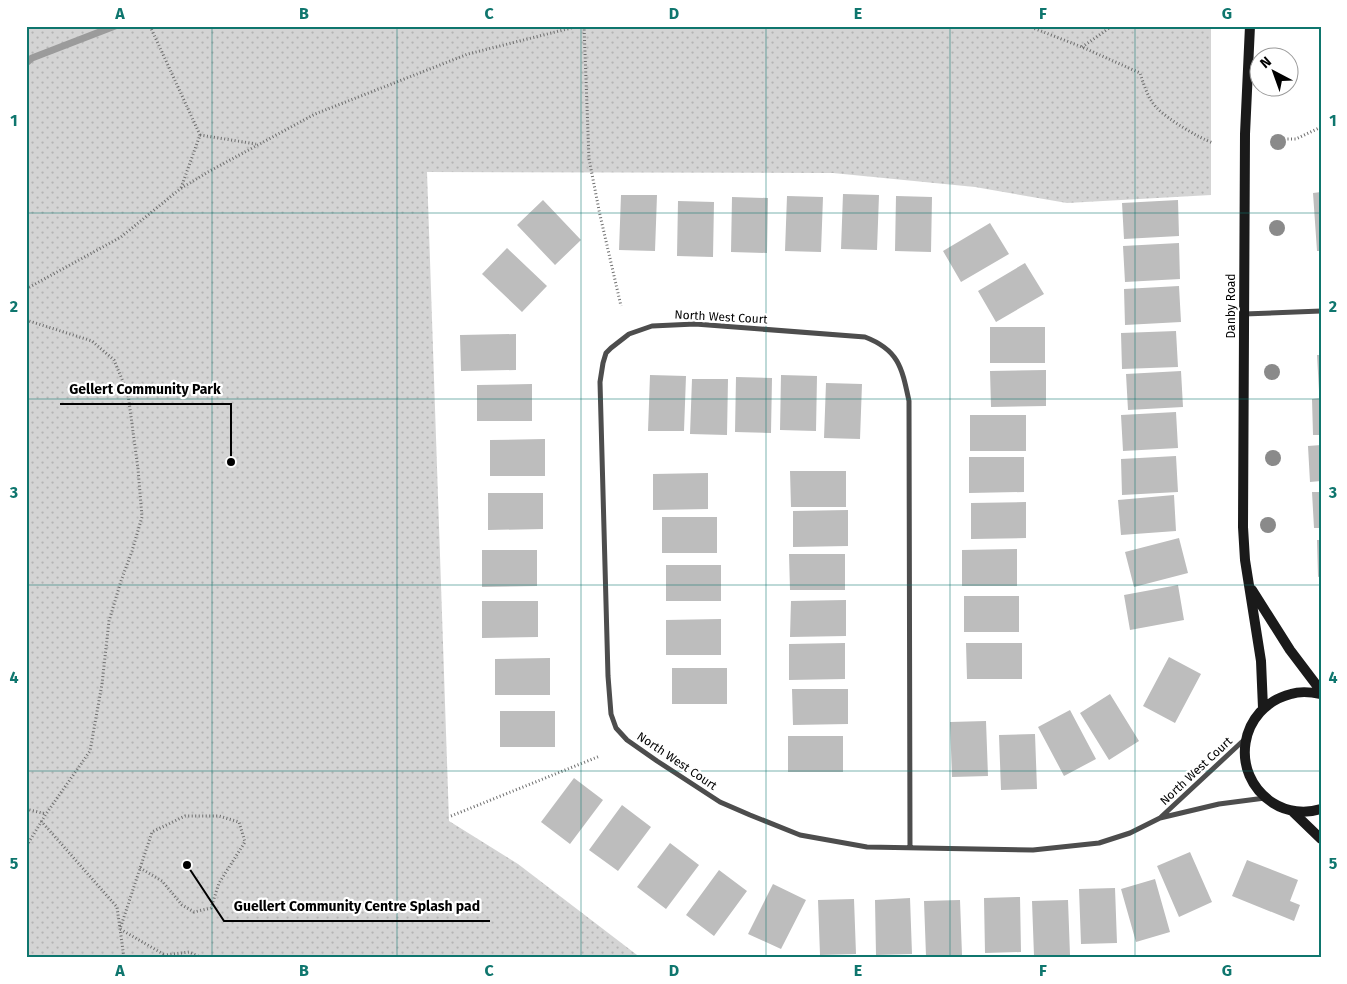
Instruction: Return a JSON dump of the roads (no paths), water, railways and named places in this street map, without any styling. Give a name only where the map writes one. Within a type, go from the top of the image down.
[{"type":"street","name":"Danby Road","points":[[1250,26],[1245,134],[1243,527],[1245,560],[1261,661],[1263,708]]},
{"type":"street","points":[[1244,314],[1321,311]]},
{"type":"street","name":"North West Court","points":[[910,848],[909,401],[902,369],[898,361],[885,347],[865,337],[695,324],[652,326],[629,334],[606,354],[600,382],[608,676],[611,714],[616,728],[627,740],[720,802],[800,835],[867,847],[910,848],[1033,850],[1099,843],[1130,833],[1160,818],[1219,804],[1266,798]]},
{"type":"street","name":"Danby Road","points":[[1249,585],[1290,650],[1321,692]]},
{"type":"street","points":[[1321,692],[1292,693],[1277,699],[1263,708],[1252,722],[1246,738],[1244,754],[1247,771],[1254,786],[1266,798],[1278,806],[1292,811],[1311,812],[1321,809]]},
{"type":"street","name":"North West Court","points":[[1160,818],[1246,738]]},
{"type":"street","points":[[1292,811],[1321,838]]},
{"type":"waterway","points":[[26,63],[32,58],[115,26]]},
{"type":"place","name":"Gellert Community Park","points":[[231,462]]},
{"type":"place","name":"Guellert Community Centre Splash pad","points":[[187,865]]}]
